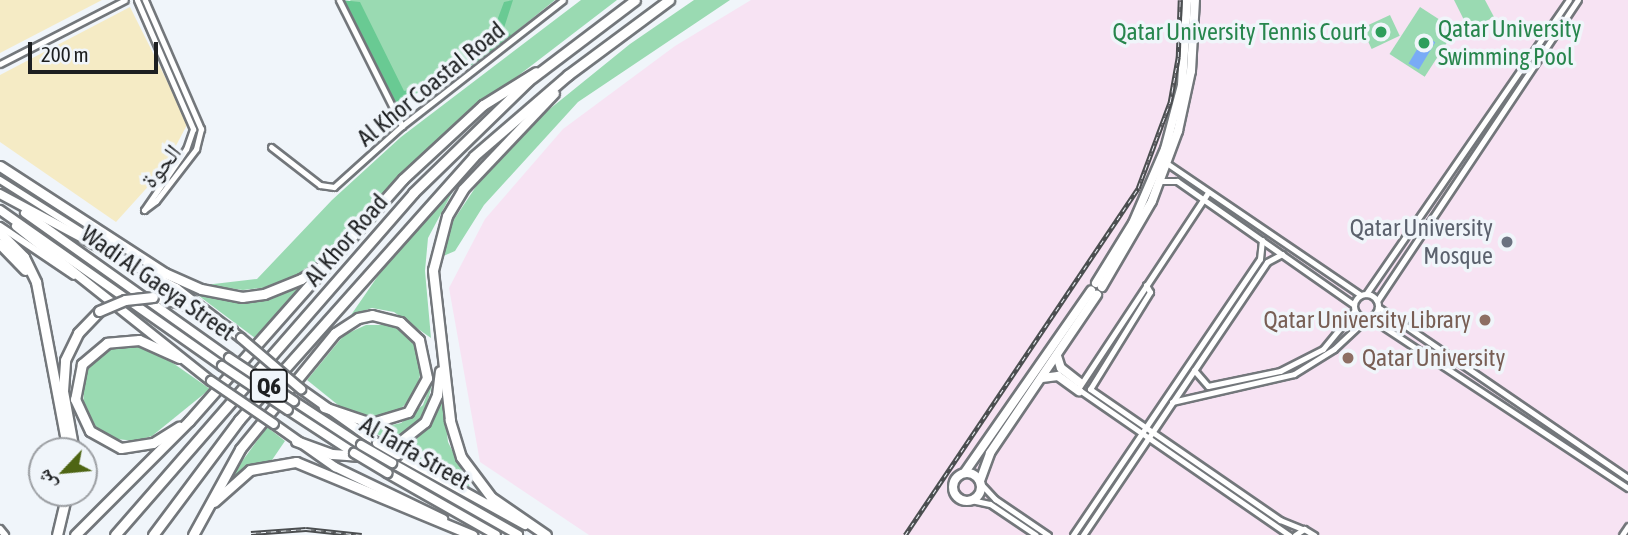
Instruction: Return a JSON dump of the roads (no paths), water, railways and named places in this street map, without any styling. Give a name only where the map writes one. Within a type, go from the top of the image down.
[{"type":"highway","name":"Al Khor Road","points":[[115,535],[413,193],[544,68],[635,0]]},
{"type":"highway","name":"Al Khor Road","points":[[153,535],[239,420],[409,224],[474,156],[568,75],[669,0]]},
{"type":"highway","points":[[75,535],[190,421],[337,254],[442,141],[520,78],[544,68]]},
{"type":"highway","points":[[544,535],[491,496],[468,468],[453,433],[440,345],[433,270],[447,216],[479,169],[568,75]]},
{"type":"highway","points":[[0,166],[165,273],[220,295],[253,295],[286,287],[337,254]]},
{"type":"highway","points":[[0,173],[35,190]]},
{"type":"highway","points":[[0,233],[31,269],[65,437]]},
{"type":"highway","points":[[0,244],[27,272],[44,323]]},
{"type":"highway","points":[[71,437],[63,391],[65,360],[78,333],[99,311],[125,300],[153,297],[195,309],[232,330]]},
{"type":"highway","points":[[193,535],[240,449],[335,333],[358,318],[379,316],[400,321],[419,340],[427,378],[408,412],[371,423],[324,407]]},
{"type":"highway","points":[[179,358],[139,340],[107,343],[82,364],[75,399],[90,431],[121,448],[153,443],[190,421]]},
{"type":"highway","points":[[296,440],[332,454],[376,457],[387,452],[425,422],[430,412],[439,385],[440,345]]},
{"type":"highway","points":[[199,524],[224,490],[240,476],[271,463],[296,462],[473,535]]},
{"type":"highway","points":[[58,531],[66,507]]},
{"type":"main road","points":[[1187,0],[1182,85],[1165,149],[1133,223],[1097,289],[965,472],[955,478],[953,490],[958,499],[971,500],[979,494],[987,458],[1057,356],[1097,289],[1161,181],[1190,79],[1195,0]]},
{"type":"main road","points":[[0,195],[189,296],[300,389],[377,443],[544,535]]},
{"type":"main road","name":"Wadi Al Gaeya Street","points":[[0,195],[294,401]]},
{"type":"main road","points":[[0,211],[179,358],[296,440],[365,483],[473,535]]},
{"type":"main road","name":"Wadi Al Gaeya Street","points":[[0,211],[288,410]]},
{"type":"main road","points":[[1057,356],[1061,368],[1079,386]]},
{"type":"main road","points":[[1042,378],[1058,376],[1079,386]]},
{"type":"main road","name":"Al Tarfa Street","points":[[294,401],[361,445],[518,535]]},
{"type":"main road","name":"Al Tarfa Street","points":[[288,410],[387,473],[496,535]]},
{"type":"main road","points":[[965,472],[980,482]]},
{"type":"street","points":[[0,64],[125,0]]},
{"type":"street","name":"الحوة","points":[[137,0],[193,129],[186,149],[153,198],[197,149],[201,129],[145,0]]},
{"type":"street","points":[[339,0],[402,126]]},
{"type":"street","name":"Al Khor Coastal Road","points":[[271,147],[320,185],[330,188],[338,185],[402,126],[563,0]]},
{"type":"street","points":[[1194,370],[1201,383],[1210,386],[1293,367],[1323,349],[1439,193],[1569,0]]},
{"type":"street","points":[[1172,402],[1294,374],[1334,349],[1368,318],[1445,197],[1578,0]]},
{"type":"street","points":[[1531,56],[1537,60]]},
{"type":"street","points":[[1491,116],[1497,121]]},
{"type":"street","points":[[1168,164],[1207,194],[1378,304],[1628,478]]},
{"type":"street","name":"Wadi Al Gaeya Street","points":[[0,180],[118,257]]},
{"type":"street","points":[[1161,181],[1175,180],[1368,318],[1628,488]]},
{"type":"street","points":[[1439,193],[1445,197]]},
{"type":"street","points":[[1207,194],[1079,386],[1140,435],[1289,535]]},
{"type":"street","name":"Wadi Al Gaeya Street","points":[[0,226],[102,296]]},
{"type":"street","points":[[1073,535],[1260,258],[1262,240]]},
{"type":"street","points":[[1083,535],[1267,262],[1282,254]]},
{"type":"street","points":[[1146,285],[1150,292],[1089,385],[1122,411],[1280,520],[1314,535]]},
{"type":"street","points":[[1117,418],[1122,411]]},
{"type":"street","points":[[980,482],[1003,509],[1036,535]]},
{"type":"street","points":[[971,500],[1003,509],[1048,535]]},
{"type":"street","points":[[1622,535],[1628,527]]},
{"type":"street","points":[[0,529],[5,535]]},
{"type":"street","points":[[1295,535],[1302,529]]},
{"type":"water","points":[[1425,36],[1435,42],[1419,70],[1409,63]]},
{"type":"railway","points":[[905,535],[1138,188],[1170,102],[1178,57],[1180,0]]},
{"type":"railway","points":[[251,533],[306,529],[362,535]]},
{"type":"place","name":"Qatar University Tennis Court","points":[[1381,32]]},
{"type":"place","name":"Qatar University Swimming Pool","points":[[1424,43]]},
{"type":"place","name":"Qatar University Mosque","points":[[1507,242]]},
{"type":"place","name":"Qatar University Library","points":[[1485,320]]},
{"type":"place","name":"Qatar University","points":[[1348,358]]}]
